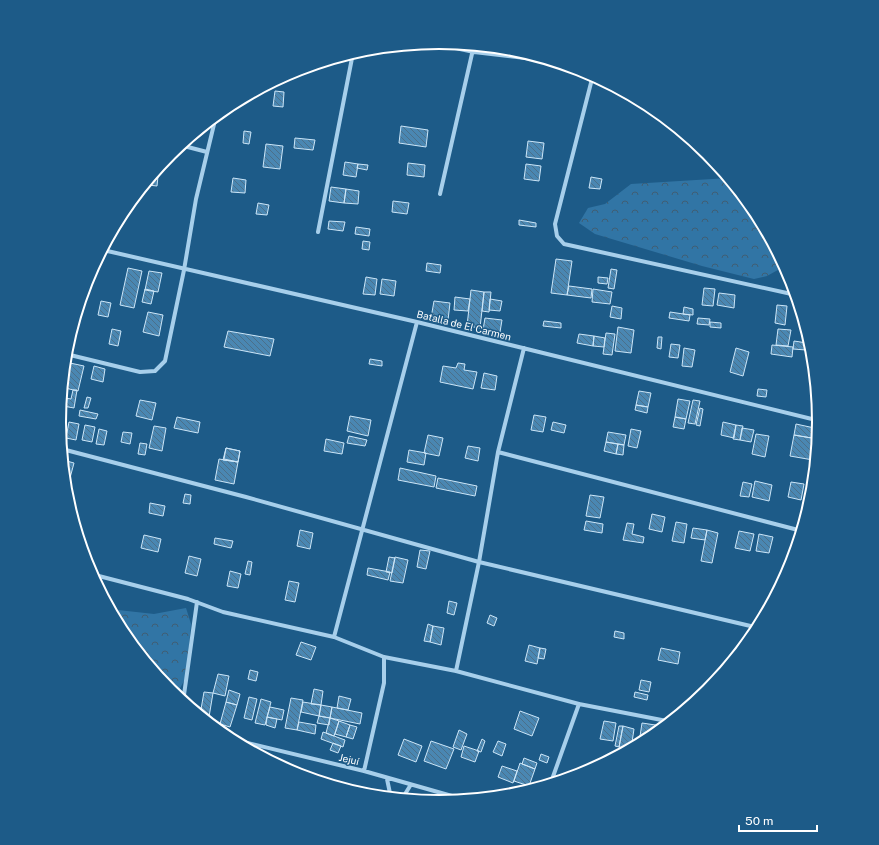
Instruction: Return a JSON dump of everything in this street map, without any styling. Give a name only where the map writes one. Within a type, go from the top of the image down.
[{"type":"street","points":[[465,50],[515,57]]},
{"type":"street","points":[[440,194],[474,52]]},
{"type":"street","points":[[318,232],[352,60]]},
{"type":"street","points":[[591,81],[556,224],[557,236],[564,244],[790,294]]},
{"type":"street","points":[[72,355],[140,372],[155,371],[165,361],[184,270],[196,199],[214,125]]},
{"type":"street","points":[[187,148],[207,152]]},
{"type":"street","name":"Batalla de El Carmen","points":[[108,251],[184,270],[417,322],[813,419]]},
{"type":"street","points":[[334,637],[417,322]]},
{"type":"street","points":[[456,671],[479,562],[498,452],[524,348]]},
{"type":"street","points":[[67,450],[479,562],[752,626]]},
{"type":"street","points":[[498,452],[797,530]]},
{"type":"street","points":[[99,576],[197,602],[223,612],[334,637],[384,657],[456,671],[579,704],[665,721]]},
{"type":"street","points":[[184,695],[197,602]]},
{"type":"street","points":[[364,771],[382,696],[384,657]]},
{"type":"street","points":[[552,778],[579,704]]},
{"type":"street","name":"Jejuí","points":[[254,746],[364,771],[410,786],[449,796]]},
{"type":"street","points":[[387,779],[390,793]]},
{"type":"street","points":[[405,794],[410,786]]},
{"type":"green space","points":[[722,178],[750,215],[763,236],[780,269],[767,276],[754,279],[702,266],[595,234],[579,223],[588,208],[605,204],[631,184]]},
{"type":"green space","points":[[186,608],[191,624],[186,677],[179,690],[139,644],[117,610],[154,614]]},
{"type":"building","points":[[275,91],[284,92],[283,107],[273,106]]},
{"type":"building","points":[[401,126],[428,130],[426,147],[399,143]]},
{"type":"building","points":[[244,131],[251,132],[249,144],[243,143]]},
{"type":"building","points":[[295,138],[315,140],[313,150],[294,148]]},
{"type":"building","points":[[528,141],[544,143],[542,159],[526,157]]},
{"type":"building","points":[[266,144],[283,146],[280,169],[263,167]]},
{"type":"building","points":[[345,162],[358,164],[356,177],[343,175]]},
{"type":"building","points":[[408,163],[425,165],[424,177],[407,175]]},
{"type":"building","points":[[358,164],[368,165],[367,170],[357,168]]},
{"type":"building","points":[[526,164],[541,166],[539,181],[524,179]]},
{"type":"building","points":[[158,177],[157,186],[151,185]]},
{"type":"building","points":[[591,177],[602,179],[600,189],[589,188]]},
{"type":"building","points":[[233,178],[246,180],[245,193],[231,192]]},
{"type":"building","points":[[331,187],[346,189],[344,203],[329,201]]},
{"type":"building","points":[[346,189],[359,191],[358,204],[344,203]]},
{"type":"building","points":[[393,201],[409,203],[407,214],[392,212]]},
{"type":"building","points":[[258,203],[269,205],[267,215],[256,214]]},
{"type":"building","points":[[519,220],[536,223],[536,227],[519,225]]},
{"type":"building","points":[[329,221],[345,222],[343,231],[328,229]]},
{"type":"building","points":[[356,227],[370,229],[369,236],[355,234]]},
{"type":"building","points":[[363,241],[370,242],[369,250],[362,249]]},
{"type":"building","points":[[556,259],[572,261],[567,295],[551,293]]},
{"type":"building","points":[[427,263],[441,265],[440,273],[426,271]]},
{"type":"building","points":[[128,268],[142,271],[134,308],[120,305]]},
{"type":"building","points":[[611,269],[617,270],[614,289],[608,288]]},
{"type":"building","points":[[149,271],[162,273],[158,292],[145,290]]},
{"type":"building","points":[[366,277],[377,279],[375,295],[363,294]]},
{"type":"building","points":[[598,277],[608,278],[607,284],[598,283]]},
{"type":"building","points":[[382,279],[396,281],[394,296],[380,294]]},
{"type":"building","points":[[569,286],[592,289],[591,298],[567,295]]},
{"type":"building","points":[[704,288],[715,289],[713,306],[702,305]]},
{"type":"building","points":[[145,289],[154,291],[151,304],[142,302]]},
{"type":"building","points":[[593,289],[612,292],[610,304],[592,302]]},
{"type":"building","points":[[471,290],[484,292],[480,328],[467,326]]},
{"type":"building","points":[[484,292],[491,292],[489,312],[482,311]]},
{"type":"building","points":[[719,293],[735,295],[734,308],[717,305]]},
{"type":"building","points":[[455,297],[470,299],[468,311],[454,310]]},
{"type":"building","points":[[490,299],[502,301],[500,311],[489,310]]},
{"type":"building","points":[[101,301],[111,303],[108,317],[98,315]]},
{"type":"building","points":[[434,301],[450,303],[448,320],[431,318]]},
{"type":"building","points":[[777,305],[787,306],[785,325],[775,323]]},
{"type":"building","points":[[612,306],[622,308],[621,319],[610,317]]},
{"type":"building","points":[[684,307],[693,309],[693,315],[683,314]]},
{"type":"building","points":[[148,312],[163,315],[159,336],[143,332]]},
{"type":"building","points":[[670,312],[690,315],[689,321],[669,318]]},
{"type":"building","points":[[485,318],[502,320],[500,332],[483,330]]},
{"type":"building","points":[[698,318],[710,319],[709,325],[697,324]]},
{"type":"building","points":[[544,321],[561,323],[561,328],[543,326]]},
{"type":"building","points":[[710,322],[721,323],[721,328],[710,327]]},
{"type":"building","points":[[618,327],[634,330],[631,353],[615,351]]},
{"type":"building","points":[[112,329],[121,331],[118,346],[109,344]]},
{"type":"building","points":[[778,329],[791,330],[788,346],[776,345]]},
{"type":"building","points":[[228,331],[274,339],[270,356],[224,347]]},
{"type":"building","points":[[606,333],[615,334],[612,355],[603,354]]},
{"type":"building","points":[[579,334],[594,336],[593,346],[577,343]]},
{"type":"building","points":[[594,336],[605,338],[604,347],[593,346]]},
{"type":"building","points":[[658,337],[662,337],[661,349],[657,348]]},
{"type":"building","points":[[794,341],[804,343],[806,350],[793,349]]},
{"type":"building","points":[[671,344],[680,345],[678,358],[669,357]]},
{"type":"building","points":[[772,345],[793,347],[792,357],[771,354]]},
{"type":"building","points":[[684,348],[695,350],[692,367],[682,366]]},
{"type":"building","points":[[736,348],[749,352],[743,376],[730,372]]},
{"type":"building","points":[[370,359],[382,361],[382,366],[369,364]]},
{"type":"building","points":[[71,363],[84,366],[78,391],[68,389]]},
{"type":"building","points":[[458,363],[465,364],[464,370],[477,372],[473,389],[440,382],[443,366],[456,368]]},
{"type":"building","points":[[94,366],[105,369],[103,382],[91,379]]},
{"type":"building","points":[[484,373],[497,376],[495,390],[481,388]]},
{"type":"building","points":[[758,389],[767,390],[766,397],[757,396]]},
{"type":"building","points":[[73,390],[77,390],[74,408],[67,407],[67,398],[71,399]]},
{"type":"building","points":[[639,391],[651,393],[648,407],[636,405]]},
{"type":"building","points":[[87,397],[91,398],[88,408],[84,408]]},
{"type":"building","points":[[678,399],[690,401],[686,419],[675,417]]},
{"type":"building","points":[[140,400],[156,403],[152,420],[136,416]]},
{"type":"building","points":[[693,400],[700,401],[695,424],[688,423]]},
{"type":"building","points":[[636,405],[648,407],[647,413],[635,410]]},
{"type":"building","points":[[700,408],[703,409],[700,426],[696,425]]},
{"type":"building","points":[[80,410],[98,414],[96,419],[79,416]]},
{"type":"building","points":[[534,415],[546,417],[543,432],[531,430]]},
{"type":"building","points":[[350,416],[371,420],[368,436],[347,431]]},
{"type":"building","points":[[177,417],[200,422],[198,433],[174,428]]},
{"type":"building","points":[[675,417],[686,419],[684,429],[673,427]]},
{"type":"building","points":[[69,422],[79,424],[76,440],[67,438]]},
{"type":"building","points":[[553,422],[566,425],[564,433],[551,430]]},
{"type":"building","points":[[723,422],[736,425],[734,438],[721,435]]},
{"type":"building","points":[[796,424],[813,428],[812,438],[794,435]]},
{"type":"building","points":[[85,425],[95,427],[92,442],[82,440]]},
{"type":"building","points":[[736,425],[743,426],[740,440],[733,439]]},
{"type":"building","points":[[154,426],[166,428],[162,451],[149,448]]},
{"type":"building","points":[[742,428],[754,430],[751,442],[740,440]]},
{"type":"building","points":[[99,429],[107,431],[104,445],[96,444]]},
{"type":"building","points":[[631,429],[641,431],[637,448],[628,446]]},
{"type":"building","points":[[123,432],[132,433],[130,444],[121,442]]},
{"type":"building","points":[[608,432],[626,435],[624,445],[606,442]]},
{"type":"building","points":[[756,434],[769,436],[765,457],[752,454]]},
{"type":"building","points":[[428,435],[443,438],[439,456],[424,453]]},
{"type":"building","points":[[794,435],[812,438],[811,460],[790,456]]},
{"type":"building","points":[[349,436],[367,440],[365,446],[347,443]]},
{"type":"building","points":[[326,439],[344,443],[342,454],[324,451]]},
{"type":"building","points":[[606,442],[618,444],[616,454],[604,451]]},
{"type":"building","points":[[140,443],[147,444],[145,455],[138,454]]},
{"type":"building","points":[[618,444],[624,445],[623,455],[616,454]]},
{"type":"building","points":[[468,446],[480,448],[478,461],[465,458]]},
{"type":"building","points":[[226,448],[240,451],[238,462],[223,460]]},
{"type":"building","points":[[226,448],[240,451],[238,462],[224,459]]},
{"type":"building","points":[[409,450],[426,453],[424,465],[407,462]]},
{"type":"building","points":[[219,459],[238,462],[234,484],[215,480]]},
{"type":"building","points":[[68,461],[74,463],[70,478]]},
{"type":"building","points":[[400,468],[436,476],[434,487],[398,480]]},
{"type":"building","points":[[438,478],[477,486],[475,496],[436,488]]},
{"type":"building","points":[[755,481],[772,485],[769,501],[752,497]]},
{"type":"building","points":[[743,482],[752,484],[749,497],[740,496]]},
{"type":"building","points":[[791,482],[804,484],[801,500],[788,497]]},
{"type":"building","points":[[185,494],[191,495],[190,504],[183,503]]},
{"type":"building","points":[[590,495],[604,497],[600,518],[586,516]]},
{"type":"building","points":[[150,503],[165,506],[163,516],[149,513]]},
{"type":"building","points":[[652,514],[665,517],[662,532],[649,529]]},
{"type":"building","points":[[586,521],[603,524],[602,533],[584,530]]},
{"type":"building","points":[[676,522],[687,524],[684,543],[672,541]]},
{"type":"building","points":[[627,523],[634,524],[632,534],[644,537],[643,543],[623,540]]},
{"type":"building","points":[[693,528],[707,530],[705,540],[691,538]]},
{"type":"building","points":[[300,530],[313,533],[310,549],[297,546]]},
{"type":"building","points":[[707,530],[718,533],[712,563],[701,561]]},
{"type":"building","points":[[739,531],[754,534],[750,551],[735,548]]},
{"type":"building","points":[[759,534],[773,537],[769,553],[756,551]]},
{"type":"building","points":[[144,535],[161,539],[158,552],[141,548]]},
{"type":"building","points":[[215,538],[233,541],[231,548],[214,544]]},
{"type":"building","points":[[420,550],[430,551],[426,569],[417,567]]},
{"type":"building","points":[[189,556],[201,559],[197,576],[185,573]]},
{"type":"building","points":[[389,557],[395,558],[392,573],[386,572]]},
{"type":"building","points":[[395,557],[408,560],[403,583],[390,581]]},
{"type":"building","points":[[248,561],[252,562],[250,575],[245,574]]},
{"type":"building","points":[[368,568],[390,572],[388,580],[367,575]]},
{"type":"building","points":[[230,571],[241,574],[238,588],[227,586]]},
{"type":"building","points":[[289,581],[299,583],[295,602],[285,600]]},
{"type":"building","points":[[449,601],[457,603],[454,615],[447,613]]},
{"type":"building","points":[[490,615],[497,618],[494,626],[487,623]]},
{"type":"building","points":[[428,624],[433,626],[430,642],[424,641]]},
{"type":"building","points":[[433,626],[444,628],[441,645],[430,642]]},
{"type":"building","points":[[615,631],[624,633],[624,639],[614,637]]},
{"type":"building","points":[[301,642],[316,647],[311,660],[296,655]]},
{"type":"building","points":[[529,645],[540,648],[537,664],[525,661]]},
{"type":"building","points":[[540,648],[546,649],[544,659],[538,658]]},
{"type":"building","points":[[661,648],[680,652],[678,664],[658,660]]},
{"type":"building","points":[[250,670],[258,672],[256,681],[248,679]]},
{"type":"building","points":[[218,674],[229,676],[225,696],[213,693]]},
{"type":"building","points":[[641,680],[651,682],[649,692],[639,690]]},
{"type":"building","points":[[314,689],[323,691],[321,705],[311,704]]},
{"type":"building","points":[[229,690],[240,694],[237,705],[226,702]]},
{"type":"building","points":[[204,692],[213,693],[209,717],[201,710]]},
{"type":"building","points":[[635,692],[648,695],[647,700],[634,697]]},
{"type":"building","points":[[339,696],[351,699],[348,710],[337,708]]},
{"type":"building","points":[[249,697],[257,699],[252,720],[244,718]]},
{"type":"building","points":[[291,698],[303,700],[297,730],[285,728]]},
{"type":"building","points":[[261,699],[271,702],[265,725],[255,723]]},
{"type":"building","points":[[226,702],[237,705],[230,727],[220,724]]},
{"type":"building","points":[[303,702],[321,705],[319,716],[301,712]]},
{"type":"building","points":[[321,705],[332,707],[330,718],[319,716]]},
{"type":"building","points":[[270,707],[284,710],[282,720],[267,717]]},
{"type":"building","points":[[332,707],[362,713],[360,724],[330,718]]},
{"type":"building","points":[[520,711],[539,718],[532,736],[514,729]]},
{"type":"building","points":[[319,716],[330,718],[329,725],[317,723]]},
{"type":"building","points":[[267,717],[277,719],[275,728],[266,725]]},
{"type":"building","points":[[330,718],[339,721],[334,736],[326,733]]},
{"type":"building","points":[[339,721],[350,725],[346,737],[335,734]]},
{"type":"building","points":[[604,721],[616,723],[613,741],[600,739]]},
{"type":"building","points":[[299,722],[316,725],[315,734],[297,730]]},
{"type":"building","points":[[642,723],[658,725],[647,733],[640,737]]},
{"type":"building","points":[[350,725],[357,727],[353,739],[346,737]]},
{"type":"building","points":[[619,726],[623,726],[619,747],[615,746]]},
{"type":"building","points":[[623,726],[634,729],[632,742],[623,748],[619,747]]},
{"type":"building","points":[[459,730],[467,734],[461,750],[453,747]]},
{"type":"building","points":[[323,732],[345,740],[343,747],[321,739]]},
{"type":"building","points":[[404,739],[422,746],[416,762],[398,755]]},
{"type":"building","points":[[482,739],[485,741],[481,752],[477,751]]},
{"type":"building","points":[[431,741],[454,749],[446,769],[424,761]]},
{"type":"building","points":[[498,741],[506,744],[502,756],[493,752]]},
{"type":"building","points":[[333,743],[341,746],[338,753],[330,750]]},
{"type":"building","points":[[464,746],[479,751],[475,762],[461,757]]},
{"type":"building","points":[[541,754],[549,757],[547,763],[539,760]]},
{"type":"building","points":[[524,758],[537,763],[535,769],[522,764]]},
{"type":"building","points":[[520,763],[535,769],[529,785],[527,785],[514,781]]},
{"type":"building","points":[[502,766],[517,771],[513,783],[498,777]]}]
